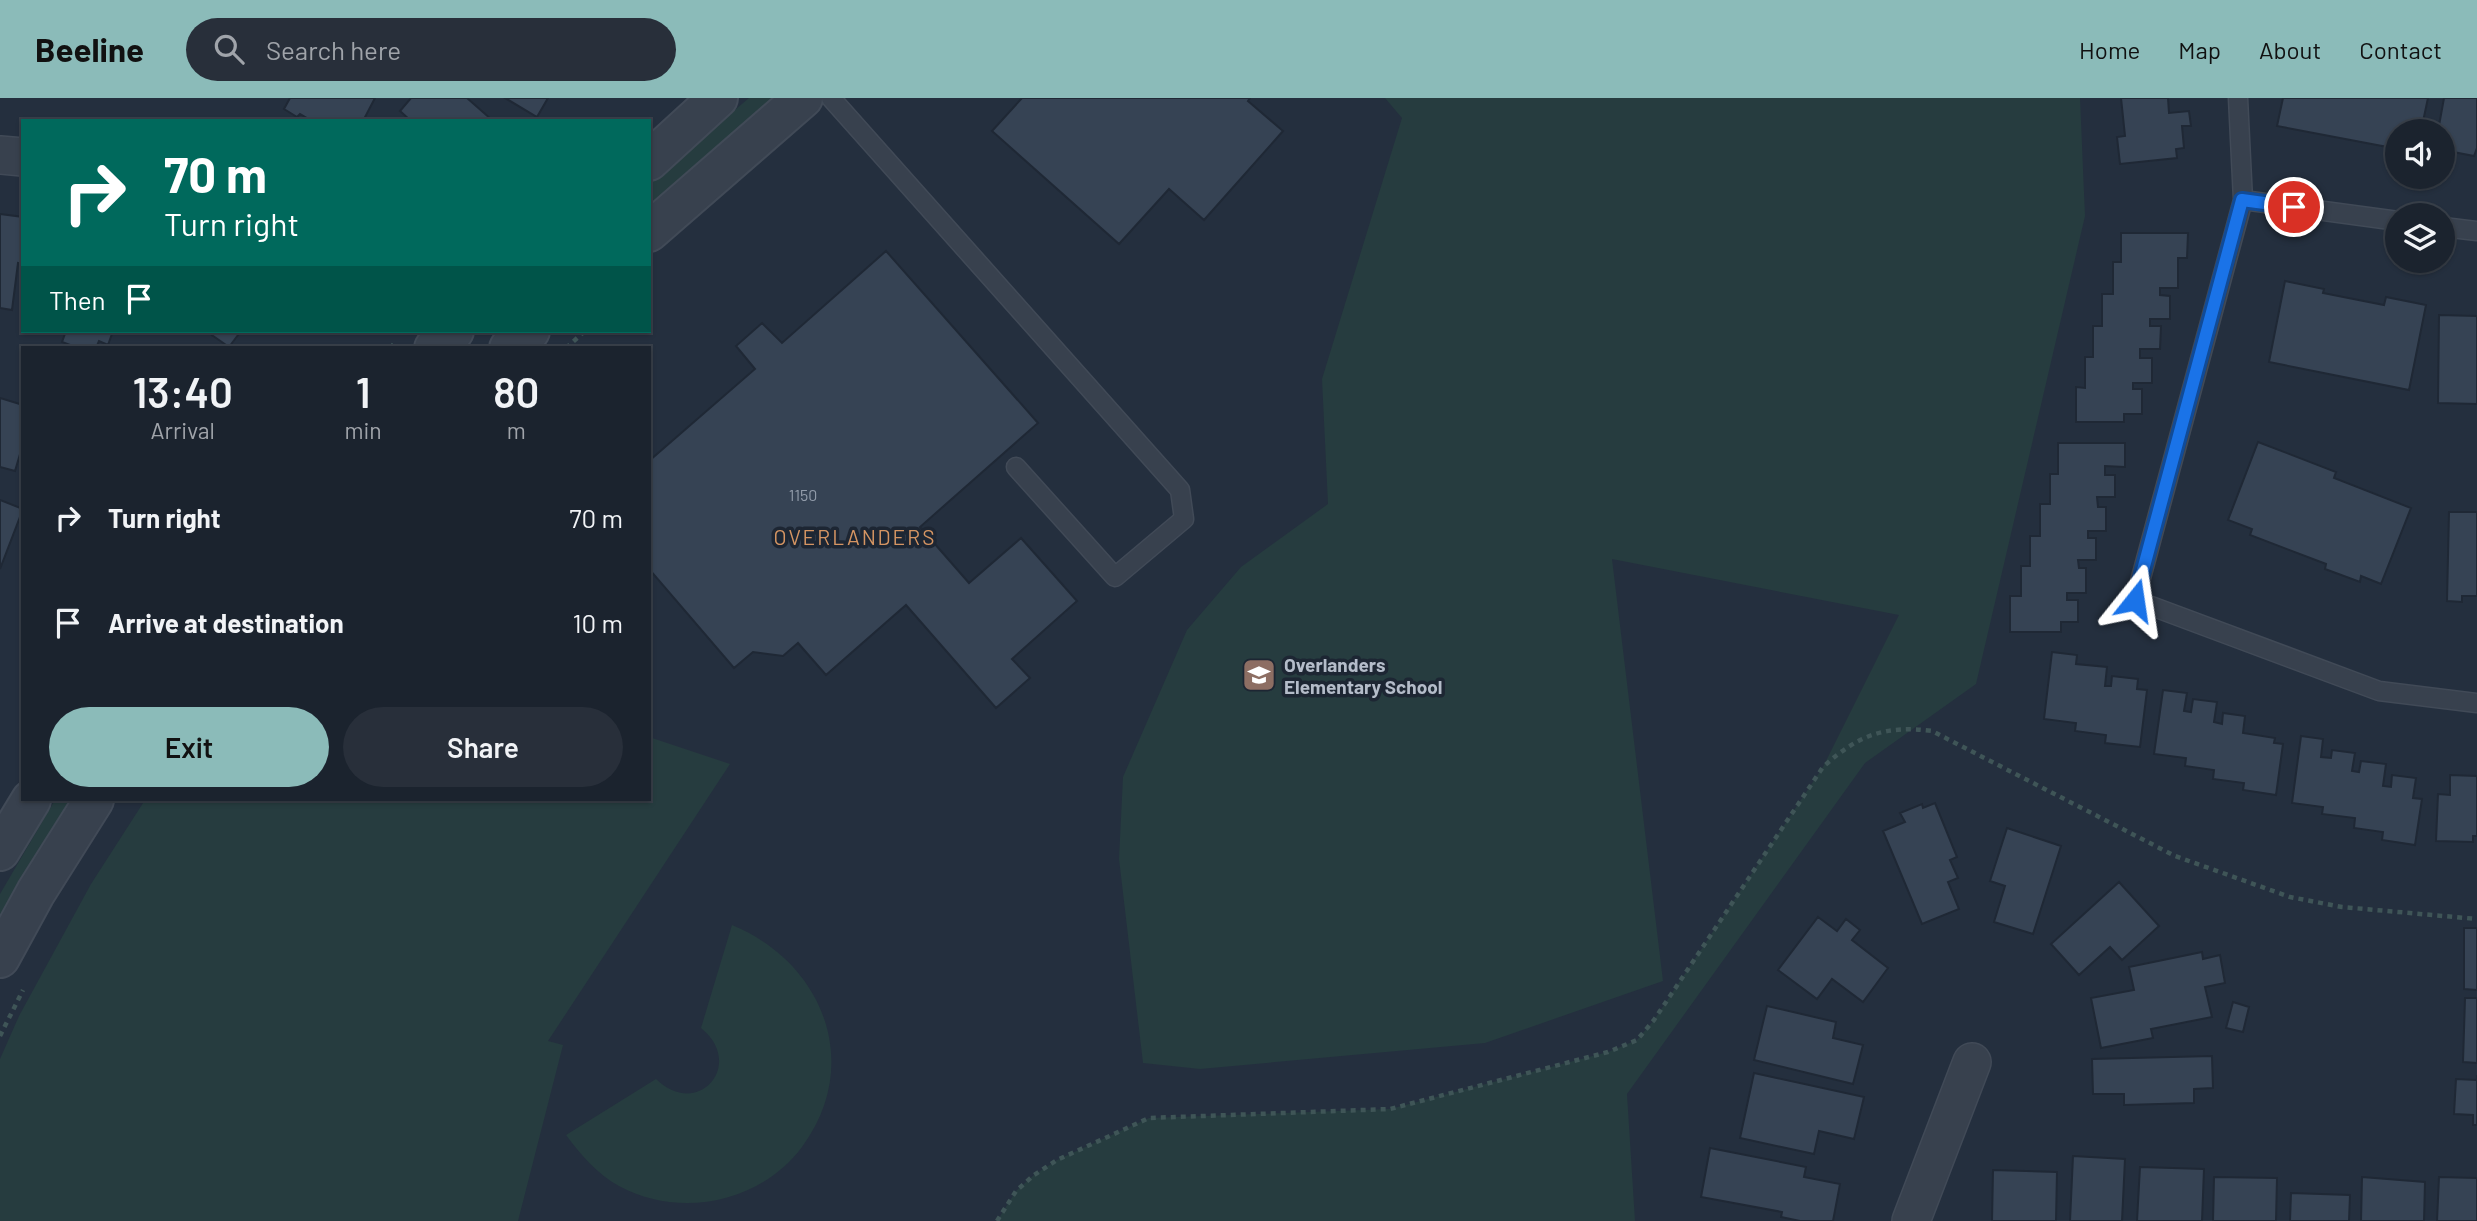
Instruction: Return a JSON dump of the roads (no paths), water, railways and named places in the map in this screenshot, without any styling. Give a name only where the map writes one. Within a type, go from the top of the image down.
[{"type":"street","points":[[651,159],[718,98]]},
{"type":"street","points":[[651,230],[803,98]]},
{"type":"street","points":[[0,155],[21,157]]},
{"type":"street","points":[[511,346],[528,333]]},
{"type":"street","points":[[0,850],[30,801]]},
{"type":"street","points":[[0,958],[36,892],[93,801]]},
{"type":"street","points":[[1911,1221],[1972,1062]]},
{"type":"lane","points":[[831,98],[1180,490],[1184,519],[1115,577],[1016,467]]},
{"type":"lane","points":[[2238,98],[2242,200],[2135,600],[2379,691],[2477,703]]},
{"type":"lane","points":[[2242,200],[2385,219]]},
{"type":"lane","points":[[2455,229],[2477,232]]},
{"type":"place","name":"Overlanders Elementary School","points":[[1259,675]]},
{"type":"district","name":"OVERLANDERS","points":[[855,536]]}]
